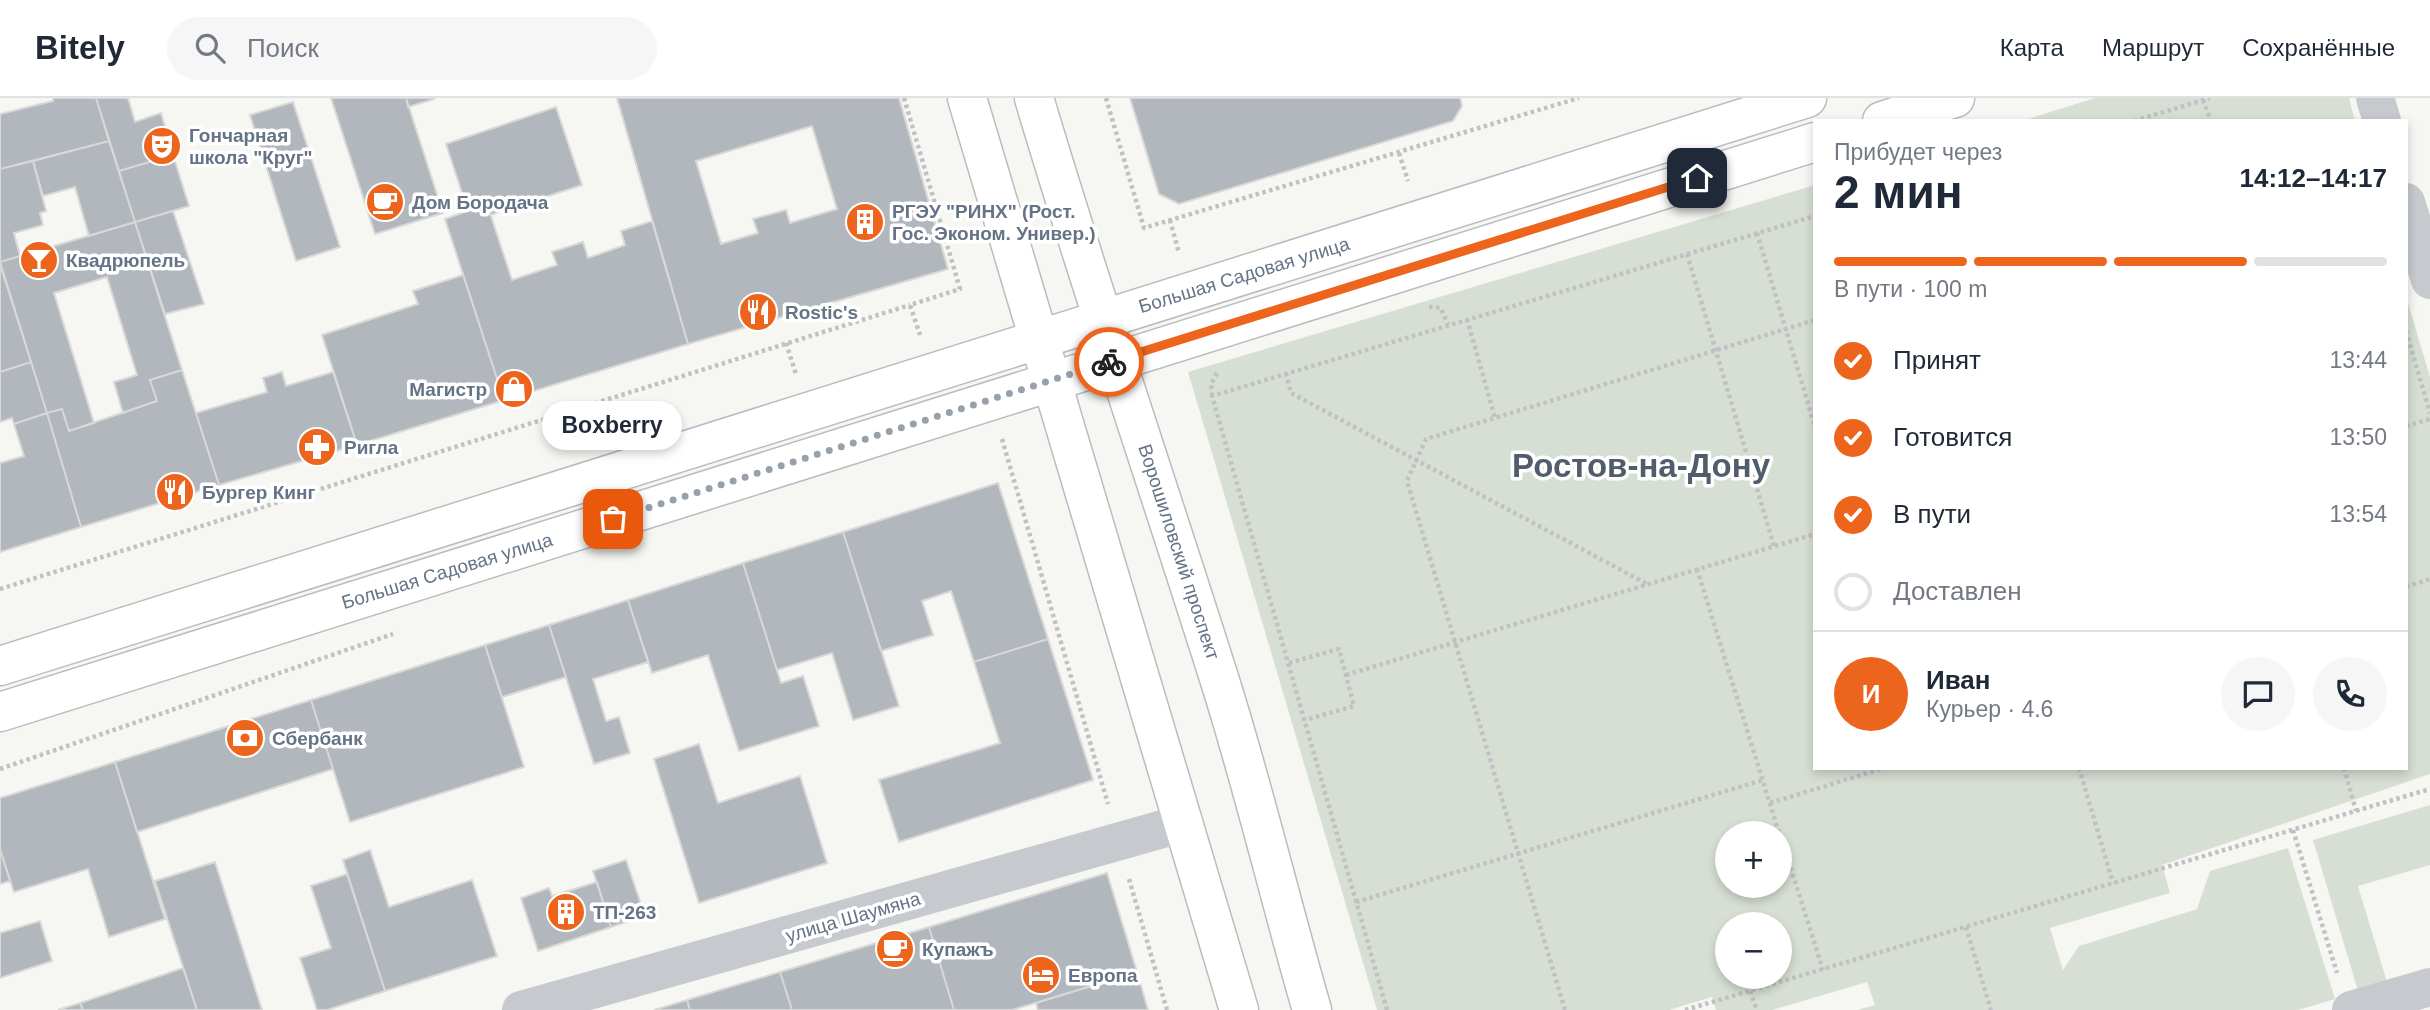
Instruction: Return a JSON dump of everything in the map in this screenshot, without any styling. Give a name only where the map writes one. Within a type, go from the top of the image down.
[{"type":"main road","points":[[967,98],[1239,1010]]},
{"type":"main road","name":"Ворошиловский проспект","points":[[1034,98],[1078,245],[1118,360],[1220,680],[1312,1010]]},
{"type":"main road","name":"Большая Садовая улица","points":[[0,666],[1807,98]]},
{"type":"main road","points":[[1888,119],[1955,98]]},
{"type":"main road","name":"Большая Садовая улица","points":[[0,712],[1813,143]]},
{"type":"street","points":[[2375,98],[2381,119]]},
{"type":"street","points":[[2408,208],[2430,280]]},
{"type":"street","name":"улица Шаумяна","points":[[521,1010],[1184,823]]},
{"type":"street","points":[[2346,997],[2430,987]]},
{"type":"path","points":[[0,589],[960,289],[904,98]]},
{"type":"path","points":[[1105,98],[1144,228],[1579,98]]},
{"type":"path","points":[[2141,119],[2210,98]]},
{"type":"path","points":[[2203,100],[2210,119]]},
{"type":"path","points":[[1212,396],[1813,217]]},
{"type":"path","points":[[1170,220],[1181,258]]},
{"type":"path","points":[[1757,233],[1813,420]]},
{"type":"path","points":[[1687,254],[1774,546]]},
{"type":"path","points":[[909,305],[922,339]]},
{"type":"path","points":[[1418,310],[1430,306],[1441,308],[1448,325]]},
{"type":"path","points":[[1467,319],[1495,418]]},
{"type":"path","points":[[1565,1010],[1407,481],[1426,439],[1813,321]]},
{"type":"path","points":[[2408,338],[2430,413]]},
{"type":"path","points":[[786,343],[794,374]]},
{"type":"path","points":[[1226,370],[1216,374],[1211,384],[1212,396],[1387,1010]]},
{"type":"path","points":[[1286,373],[1291,393],[1647,584]]},
{"type":"path","points":[[2408,425],[2430,419]]},
{"type":"path","points":[[1000,433],[1167,1010]]},
{"type":"path","points":[[1346,675],[1813,535]]},
{"type":"path","points":[[1697,569],[1776,821]]},
{"type":"path","points":[[2408,585],[2430,579]]},
{"type":"path","points":[[1289,663],[1339,649],[1354,706],[1305,720]]},
{"type":"path","points":[[1770,803],[1877,770]]},
{"type":"path","points":[[2080,770],[2113,883]]},
{"type":"path","points":[[2345,770],[2356,811]]},
{"type":"path","points":[[1356,902],[1763,780]]},
{"type":"path","points":[[1685,1010],[2430,789]]},
{"type":"path","points":[[2292,830],[2346,997]]},
{"type":"path","points":[[1792,871],[1823,970]]},
{"type":"path","points":[[1966,927],[1991,1010]]},
{"type":"path","points":[[1750,991],[1757,1010]]},
{"type":"shaded area","points":[[2095,98],[2349,98],[2354,119],[2028,119]]},
{"type":"shaded area","points":[[1813,186],[1813,770],[2408,770],[2408,303],[2430,377],[2430,774],[2162,865],[2170,893],[2050,928],[2063,970],[2079,946],[2197,909],[2210,871],[2288,848],[2335,999],[2298,1010],[1857,1010],[1875,1005],[1867,982],[1772,1010],[1716,1010],[1712,997],[1669,1010],[1377,1010],[1188,372]]},
{"type":"shaded area","points":[[2430,805],[2430,865],[2358,886],[2390,992],[2361,1001],[2313,840]]},
{"type":"building","points":[[53,98],[96,98],[109,141],[0,169],[0,114],[53,101]]},
{"type":"building","points":[[96,98],[128,98],[135,122],[161,113],[173,155],[119,171]]},
{"type":"building","points":[[331,98],[406,98],[443,213],[375,234]]},
{"type":"building","points":[[406,98],[433,98],[434,99],[408,107]]},
{"type":"building","name":"РГЭУ \"РИНХ\" (Рост. Гос. Эконом. Универ.)","points":[[617,98],[899,98],[948,269],[688,344]],"holes":[[[812,126],[837,209],[790,223],[786,210],[753,219],[758,233],[721,244],[696,161]]]},
{"type":"building","points":[[1130,98],[1460,98],[1462,106],[1453,121],[1179,204],[1159,194]]},
{"type":"building","points":[[293,102],[340,247],[296,261],[250,115]]},
{"type":"building","points":[[556,107],[582,185],[490,215],[487,204],[468,211],[446,144]]},
{"type":"building","points":[[109,141],[135,222],[89,236],[75,187],[43,196],[33,161]]},
{"type":"building","points":[[173,155],[189,206],[135,222],[119,171]]},
{"type":"building","points":[[33,161],[46,211],[40,213],[43,225],[14,233],[20,256],[0,262],[0,169]]},
{"type":"building","points":[[487,204],[512,280],[557,265],[552,252],[583,242],[588,258],[625,245],[621,231],[652,221],[688,344],[504,400],[445,219]]},
{"type":"building","points":[[173,211],[204,304],[165,314],[135,222]]},
{"type":"building","points":[[135,222],[182,370],[150,380],[157,401],[123,413],[114,382],[137,375],[107,277],[54,293],[94,423],[69,431],[62,409],[47,413],[0,262]]},
{"type":"building","points":[[0,264],[31,362],[0,372]]},
{"type":"building","points":[[463,275],[504,400],[357,445],[322,335],[418,304],[413,291]]},
{"type":"building","points":[[31,362],[47,413],[14,424],[12,418],[0,422],[0,372]]},
{"type":"building","points":[[182,370],[219,485],[81,527],[47,413],[62,409],[69,431],[157,401],[150,380]]},
{"type":"building","points":[[282,372],[286,386],[333,372],[357,445],[219,485],[196,413],[267,392],[263,378]]},
{"type":"building","points":[[47,413],[81,527],[0,552],[0,463],[24,456],[14,424]]},
{"type":"building","points":[[998,483],[1048,639],[974,662],[951,591],[922,601],[933,635],[881,651],[843,532]]},
{"type":"building","points":[[843,532],[899,706],[853,720],[832,653],[777,670],[743,563]]},
{"type":"building","points":[[743,563],[781,683],[803,676],[819,726],[739,751],[708,655],[652,673],[628,600]]},
{"type":"building","points":[[628,600],[648,662],[593,679],[606,721],[619,717],[630,753],[594,764],[549,625]]},
{"type":"building","points":[[549,625],[566,677],[502,697],[485,645]]},
{"type":"building","points":[[1048,639],[1093,780],[899,842],[879,780],[1000,743],[974,662]]},
{"type":"building","points":[[485,645],[524,767],[350,822],[311,700]]},
{"type":"building","points":[[311,700],[333,769],[137,832],[115,762]]},
{"type":"building","points":[[699,744],[718,803],[800,776],[827,863],[699,903],[654,759]]},
{"type":"building","points":[[115,762],[165,919],[109,937],[88,869],[14,892],[0,849],[0,798]]},
{"type":"building","points":[[0,849],[10,881],[0,884]]},
{"type":"building","points":[[370,850],[389,907],[472,880],[497,956],[385,991],[343,860]]},
{"type":"building","points":[[626,860],[645,916],[611,927],[593,871]]},
{"type":"building","points":[[215,862],[262,1010],[197,1010],[155,881]]},
{"type":"building","points":[[1107,873],[1137,972],[1012,1010],[954,1010],[929,927]]},
{"type":"building","points":[[347,874],[385,991],[327,1010],[317,1010],[300,958],[331,948],[311,886]]},
{"type":"building","name":"ТП-263","points":[[597,882],[611,927],[538,951],[521,898],[549,888],[552,896]]},
{"type":"building","points":[[40,921],[52,961],[0,978],[0,933]]},
{"type":"building","name":"Купажъ","points":[[929,927],[954,1010],[792,1010],[780,972]]},
{"type":"building","points":[[183,968],[197,1010],[83,1010],[80,1003]]},
{"type":"building","points":[[780,972],[792,1010],[690,1010],[687,1000]]},
{"type":"building","points":[[1137,972],[1148,1010],[1038,1010],[1036,1003]]},
{"type":"building","points":[[687,1000],[690,1010],[654,1010]]},
{"type":"building","points":[[80,1003],[83,1010],[58,1010]]},
{"type":"way so far","points":[[613,519],[1109,362]]},
{"type":"place","name":"Гончарная школа \"Круг\"","points":[[162,146]]},
{"type":"place","name":"Дом Бородача","points":[[385,202]]},
{"type":"place","name":"РГЭУ \"РИНХ\" (Рост. Гос. Эконом. Универ.)","points":[[865,222]]},
{"type":"place","name":"Квадрюпель","points":[[39,260]]},
{"type":"place","name":"Rostic's","points":[[758,312]]},
{"type":"place","name":"Магистр","points":[[514,389]]},
{"type":"place","name":"Ригла","points":[[317,447]]},
{"type":"place","name":"Бургер Кинг","points":[[175,492]]},
{"type":"place","name":"Boxberry","points":[[613,519]]},
{"type":"place","name":"Сбербанк","points":[[245,738]]},
{"type":"place","name":"ТП-263","points":[[566,912]]},
{"type":"place","name":"Купажъ","points":[[895,949]]},
{"type":"place","name":"Европа","points":[[1041,975]]},
{"type":"district","name":"Ростов-на-Дону","points":[[1641,465]]},
{"type":"route","points":[[1109,362],[1697,178]]}]
